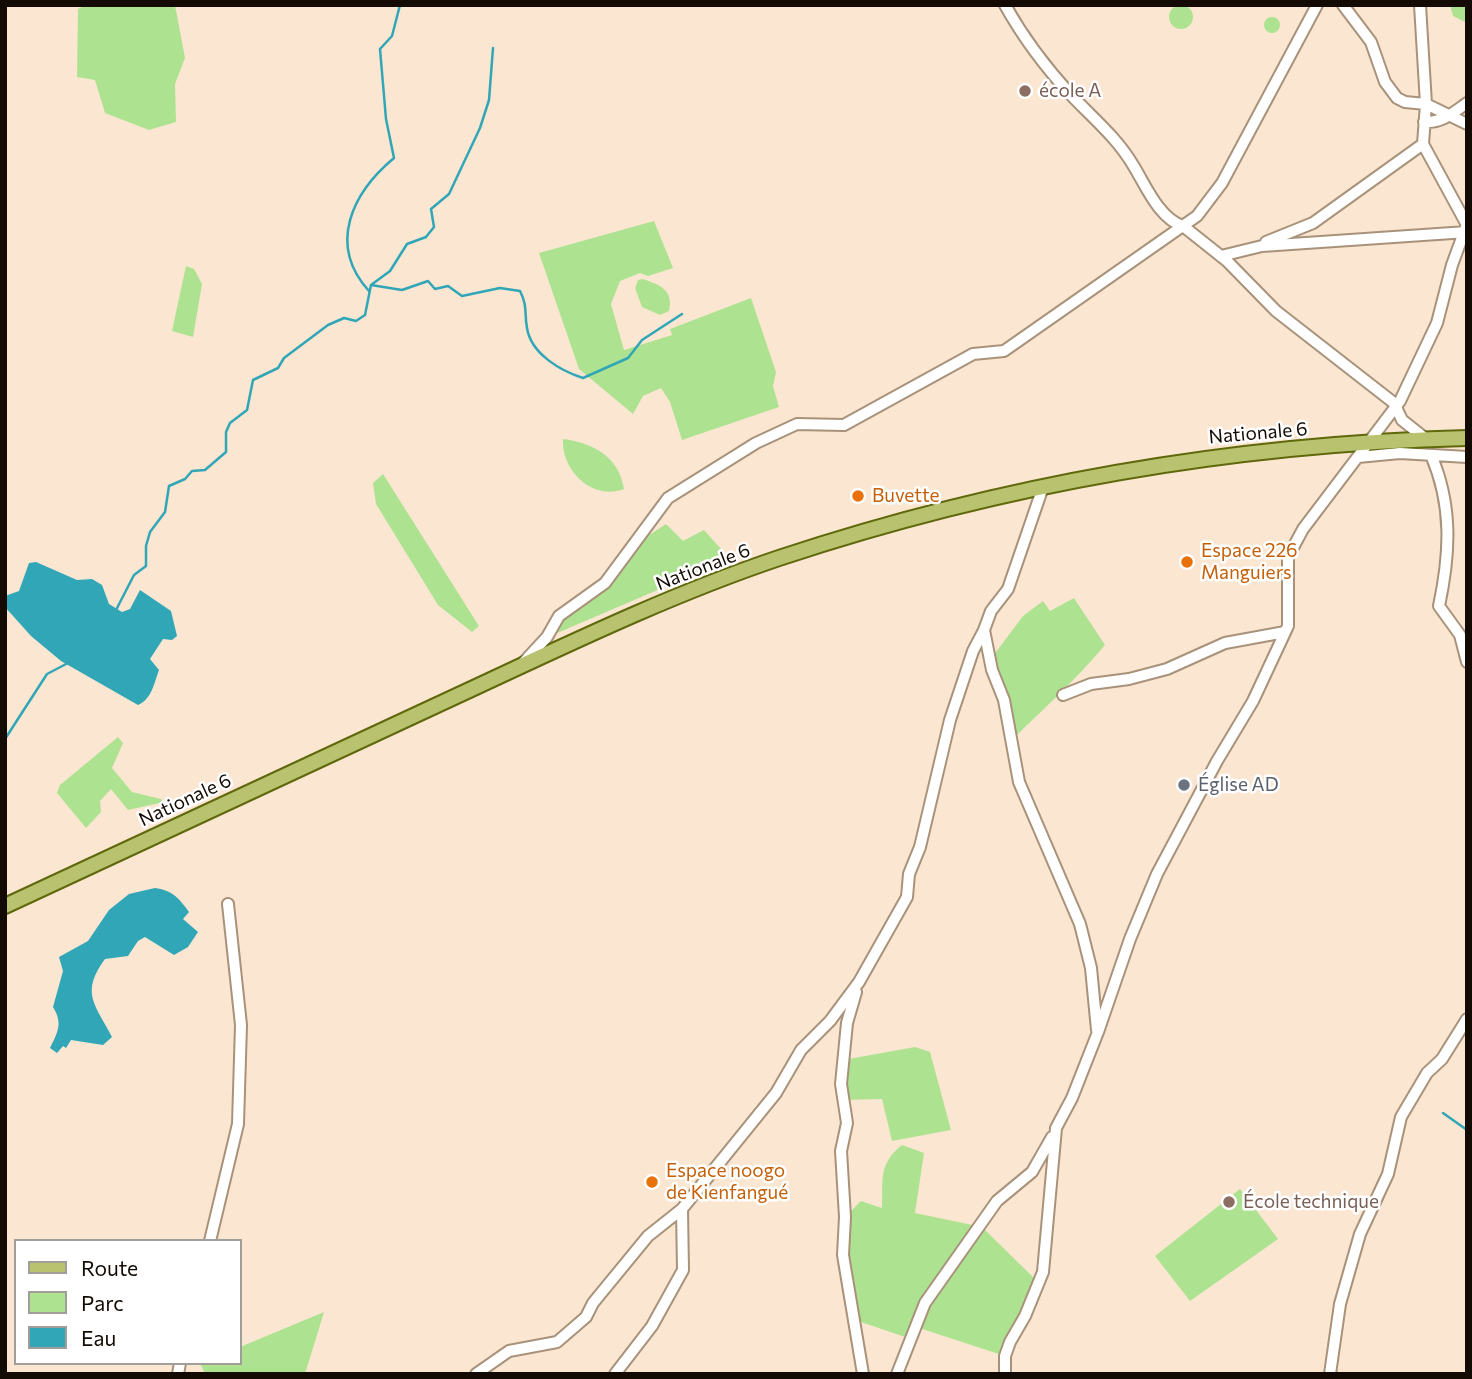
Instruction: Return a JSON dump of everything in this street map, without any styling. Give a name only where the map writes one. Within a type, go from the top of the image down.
[{"type":"main road","name":"Nationale 6","points":[[6,908],[625,618],[775,559],[883,526],[1043,487],[1192,458],[1370,442],[1467,438]]},
{"type":"street","points":[[1005,5],[1022,35],[1046,67],[1123,148],[1158,205],[1174,224],[1183,226],[1222,256],[1276,311],[1396,406],[1402,420],[1426,439]]},
{"type":"street","points":[[519,667],[548,637],[559,616],[605,583],[668,498],[756,443],[797,424],[844,425],[973,354],[1004,351],[1197,216],[1222,183],[1317,5]]},
{"type":"street","points":[[1343,5],[1371,42],[1391,92],[1400,101],[1426,104],[1467,124]]},
{"type":"street","points":[[897,1374],[925,1303],[997,1201],[1032,1172],[1072,1098],[1130,939],[1157,874],[1217,761],[1253,701],[1285,632],[1290,615],[1289,557],[1303,529],[1396,406],[1437,323],[1452,265],[1466,228],[1423,144],[1426,104],[1420,5]]},
{"type":"street","points":[[1424,122],[1436,122],[1448,117],[1467,103]]},
{"type":"street","points":[[1262,246],[1313,223],[1423,144]]},
{"type":"street","points":[[1222,256],[1262,246],[1466,228]]},
{"type":"street","points":[[1452,265],[1467,253]]},
{"type":"street","points":[[1359,457],[1400,453],[1467,457]]},
{"type":"street","points":[[1432,455],[1441,478],[1448,510],[1445,583],[1439,606],[1460,635],[1467,662]]},
{"type":"street","points":[[477,1374],[509,1351],[557,1342],[591,1312],[593,1303],[648,1237],[682,1209],[776,1093],[801,1050],[830,1021],[859,982],[906,897],[909,874],[920,847],[950,720],[973,652],[991,611],[1008,589],[1043,487]]},
{"type":"street","points":[[984,630],[992,670],[1004,700],[1019,782],[1080,924],[1091,968],[1098,1032]]},
{"type":"street","points":[[1063,695],[1091,684],[1129,679],[1167,669],[1225,643],[1285,632]]},
{"type":"street","points":[[210,1239],[238,1124],[241,1025],[228,904]]},
{"type":"street","points":[[859,982],[847,1023],[841,1084],[847,1123],[841,1151],[845,1217],[844,1269],[863,1374]]},
{"type":"street","points":[[1330,1374],[1340,1304],[1360,1234],[1388,1174],[1401,1117],[1427,1073],[1442,1059],[1467,1019]]},
{"type":"street","points":[[1005,1374],[1005,1356],[1010,1342],[1025,1316],[1043,1272],[1056,1128]]},
{"type":"street","points":[[615,1374],[652,1326],[683,1270],[682,1209]]},
{"type":"green space","points":[[86,5],[175,5],[185,58],[175,84],[176,122],[149,130],[105,113],[95,80],[77,77],[78,9]]},
{"type":"green space","points":[[1181,5],[1190,8],[1193,17],[1190,26],[1181,29],[1172,26],[1169,17],[1172,8]]},
{"type":"green space","points":[[1450,5],[1467,5],[1467,23],[1453,16]]},
{"type":"green space","points":[[1272,17],[1278,19],[1278,31],[1272,33],[1266,31],[1264,25],[1266,19]]},
{"type":"green space","points":[[654,221],[673,268],[648,276],[640,273],[620,281],[611,304],[624,350],[672,335],[670,329],[751,298],[776,372],[773,386],[779,407],[682,440],[670,402],[661,388],[643,396],[633,414],[579,369],[539,253]]},
{"type":"green space","points":[[186,266],[194,269],[202,284],[193,337],[172,331]]},
{"type":"green space","points":[[643,279],[664,289],[669,298],[669,311],[660,315],[642,307],[635,288],[638,280]]},
{"type":"green space","points":[[563,439],[595,448],[611,460],[617,468],[624,489],[601,491],[581,480],[567,462]]},
{"type":"green space","points":[[383,474],[479,626],[472,632],[438,605],[376,504],[373,483]]},
{"type":"green space","points":[[666,524],[683,541],[704,530],[730,559],[548,637],[559,616],[590,595],[631,547]]},
{"type":"green space","points":[[1074,598],[1105,645],[1011,741],[990,660],[1023,616],[1043,601],[1050,611]]},
{"type":"green space","points":[[118,737],[123,743],[112,768],[132,792],[164,802],[128,810],[111,789],[100,801],[101,812],[86,828],[57,793],[60,785]]},
{"type":"green space","points":[[915,1047],[930,1052],[951,1130],[892,1141],[882,1099],[843,1100],[843,1060]]},
{"type":"green space","points":[[902,1145],[924,1153],[915,1213],[982,1227],[1035,1279],[1005,1356],[916,1327],[911,1339],[855,1320],[843,1255],[845,1217],[861,1201],[882,1208],[885,1166]]},
{"type":"green space","points":[[1240,1189],[1278,1239],[1190,1301],[1155,1256]]},
{"type":"green space","points":[[324,1312],[305,1374],[205,1374],[201,1365],[242,1365],[242,1346]]},
{"type":"water","points":[[36,562],[77,580],[92,579],[102,585],[109,604],[122,612],[130,609],[140,590],[171,611],[177,636],[172,640],[163,639],[150,659],[159,670],[152,690],[143,702],[138,705],[61,661],[31,636],[5,607],[5,596],[19,591],[29,563]]},
{"type":"water","points":[[155,888],[171,893],[178,899],[189,912],[183,919],[198,932],[188,947],[174,955],[145,937],[138,941],[128,956],[105,959],[97,971],[92,990],[96,1007],[112,1037],[103,1045],[71,1040],[66,1048],[63,1046],[57,1053],[50,1048],[58,1028],[58,1018],[53,1007],[63,971],[59,957],[88,941],[109,910],[129,894]]},
{"type":"waterway","points":[[369,291],[356,274],[349,256],[347,238],[350,220],[366,187],[394,158],[386,119],[380,49],[392,36],[400,5]]},
{"type":"waterway","points":[[116,610],[134,575],[146,566],[146,546],[150,532],[165,512],[169,486],[185,479],[192,471],[205,470],[226,452],[226,432],[230,423],[247,410],[253,380],[278,368],[284,358],[328,325],[344,318],[356,321],[365,315],[371,285],[390,271],[407,244],[426,237],[434,227],[431,209],[449,194],[480,128],[489,100],[493,48]]},
{"type":"waterway","points":[[371,285],[402,290],[428,281],[435,289],[448,286],[462,296],[500,288],[520,291],[525,306],[527,328],[534,346],[557,366],[583,378],[628,358],[642,340],[682,314]]},
{"type":"waterway","points":[[5,739],[47,674],[68,663]]},
{"type":"waterway","points":[[1443,1113],[1467,1130]]},
{"type":"place","name":"école A","points":[[1025,91]]},
{"type":"place","name":"Buvette","points":[[858,496]]},
{"type":"place","name":"Espace 226 Manguiers","points":[[1187,562]]},
{"type":"place","name":"Église AD","points":[[1184,785]]},
{"type":"place","name":"Espace noogo de Kienfangué","points":[[652,1182]]},
{"type":"place","name":"École technique","points":[[1229,1202]]}]
